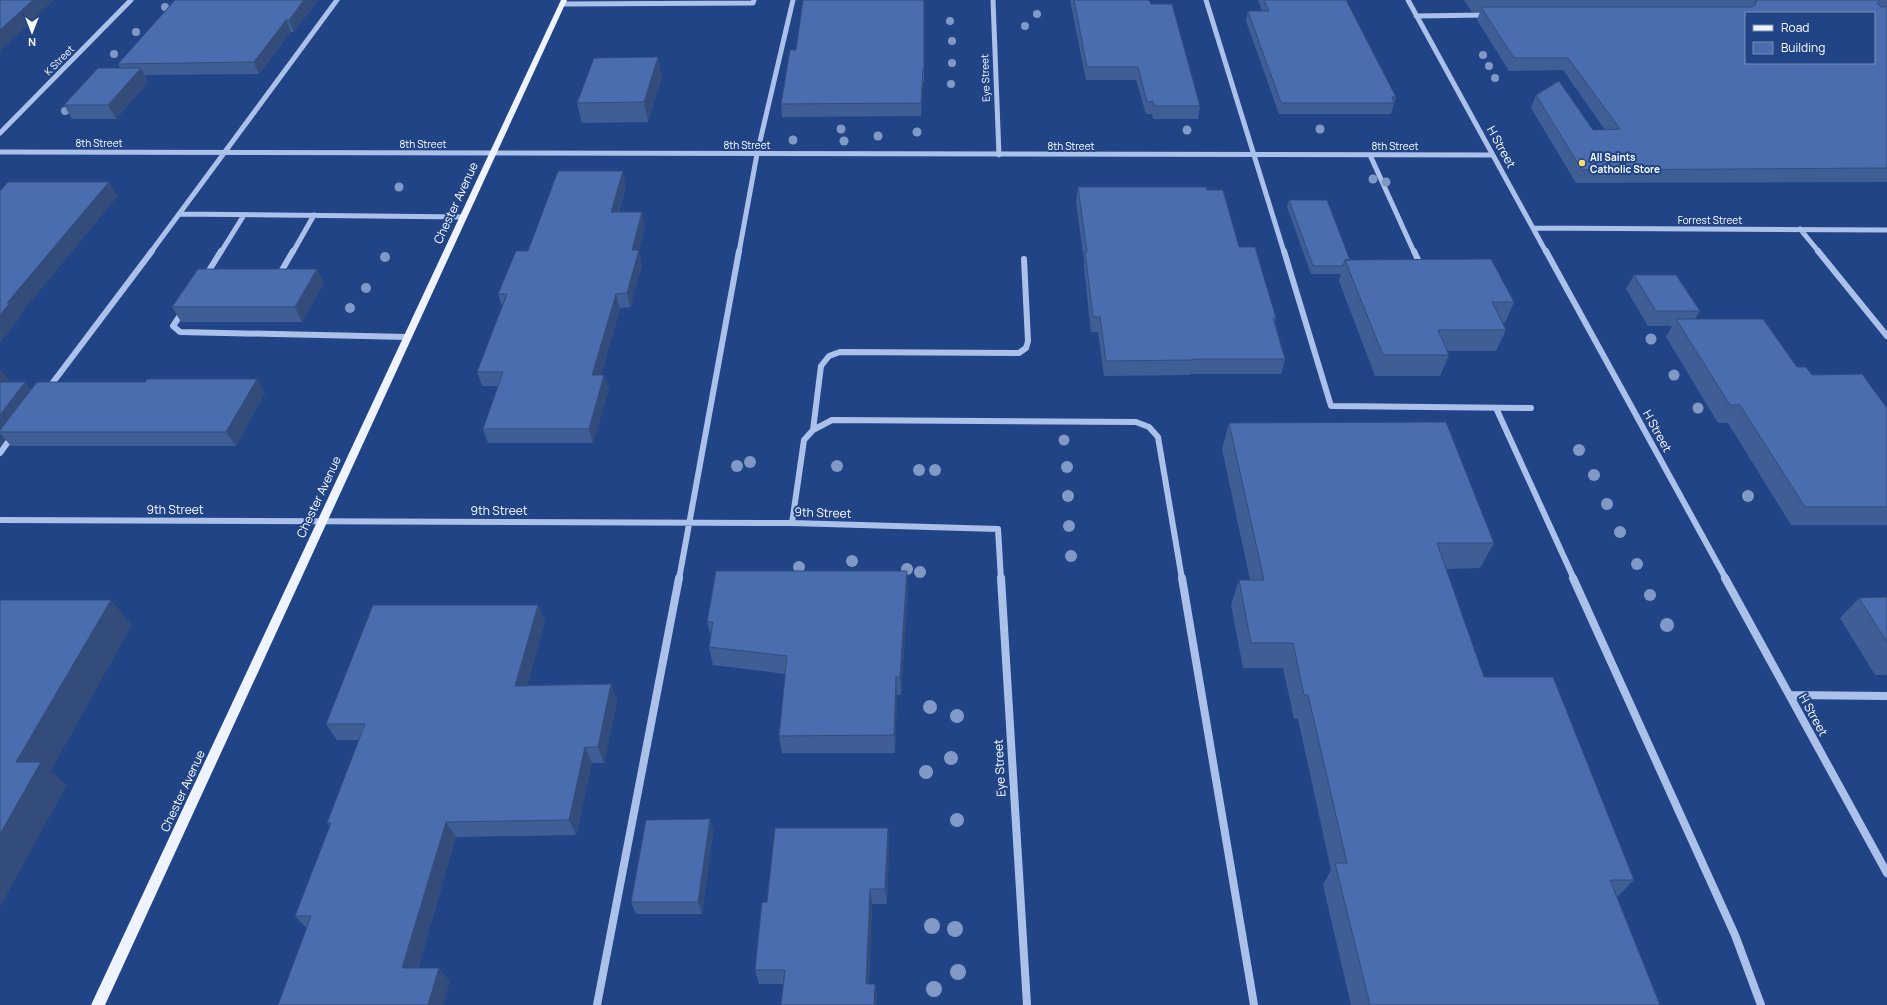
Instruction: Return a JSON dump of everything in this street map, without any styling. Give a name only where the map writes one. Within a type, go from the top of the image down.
[{"type":"main road","name":"Chester Avenue","points":[[98,1005],[563,2]]},
{"type":"street","name":"K Street","points":[[0,133],[131,0]]},
{"type":"street","points":[[43,396],[180,214],[337,0]]},
{"type":"street","points":[[563,2],[753,4],[754,0]]},
{"type":"street","points":[[597,1005],[690,523],[757,154],[792,0]]},
{"type":"street","name":"Eye Street","points":[[993,0],[999,155]]},
{"type":"street","points":[[1206,0],[1255,155],[1331,406],[1531,408]]},
{"type":"street","name":"H Street","points":[[1408,0],[1887,873]]},
{"type":"street","points":[[1416,16],[1495,16]]},
{"type":"street","name":"8th Street","points":[[0,152],[1493,155]]},
{"type":"street","points":[[1370,155],[1419,262]]},
{"type":"street","points":[[180,214],[464,216]]},
{"type":"street","points":[[202,280],[244,215]]},
{"type":"street","points":[[278,278],[314,215]]},
{"type":"street","name":"Forrest Street","points":[[1533,228],[1887,230]]},
{"type":"street","points":[[1800,229],[1887,336]]},
{"type":"street","points":[[813,430],[821,366],[829,356],[840,352],[1019,353],[1026,348],[1028,341],[1024,259]]},
{"type":"street","points":[[186,307],[173,326],[180,332],[258,335],[408,337]]},
{"type":"street","points":[[1496,408],[1735,935],[1761,1005]]},
{"type":"street","points":[[792,523],[804,440],[813,430],[832,420],[1136,422],[1149,427],[1158,437],[1254,1005]]},
{"type":"street","points":[[0,453],[19,428]]},
{"type":"street","name":"9th Street","points":[[0,520],[792,523],[998,529]]},
{"type":"street","name":"Eye Street","points":[[998,529],[1027,1005]]},
{"type":"street","points":[[1790,695],[1887,696]]},
{"type":"building","points":[[0,0],[33,0],[0,30]]},
{"type":"building","points":[[175,0],[304,0],[289,20],[286,20],[254,62],[118,64]]},
{"type":"building","points":[[803,0],[924,0],[924,69],[921,103],[781,104],[790,50],[796,50]]},
{"type":"building","points":[[1074,0],[1149,0],[1151,4],[1172,4],[1200,106],[1154,106],[1153,101],[1147,102],[1138,67],[1087,67]]},
{"type":"building","points":[[1264,0],[1346,0],[1396,97],[1392,97],[1394,103],[1281,103],[1248,11],[1269,11]]},
{"type":"building","points":[[1756,0],[1880,0],[1877,3],[1881,7],[1887,7],[1887,168],[1582,170],[1536,95],[1559,81],[1593,130],[1620,129],[1568,58],[1514,58],[1481,7],[1752,7],[1756,4]]},
{"type":"building","points":[[658,57],[644,102],[577,103],[594,58]]},
{"type":"building","points":[[98,68],[141,68],[108,105],[64,105]]},
{"type":"building","points":[[558,171],[623,171],[611,212],[642,212],[632,250],[639,250],[627,293],[616,294],[592,375],[604,375],[589,429],[483,429],[503,372],[477,372],[507,294],[498,294],[516,251],[528,251]]},
{"type":"building","points":[[8,182],[109,182],[7,303],[10,303],[0,315],[0,191]]},
{"type":"building","points":[[1078,187],[1206,187],[1207,190],[1223,190],[1239,247],[1255,247],[1276,318],[1273,318],[1285,359],[1106,361],[1100,317],[1093,317],[1085,252],[1087,252]]},
{"type":"building","points":[[1289,200],[1327,200],[1350,260],[1345,260],[1343,266],[1313,266]]},
{"type":"building","points":[[1491,259],[1514,302],[1492,302],[1506,330],[1438,330],[1449,355],[1383,355],[1345,260]]},
{"type":"building","points":[[198,269],[317,269],[295,307],[172,307]]},
{"type":"building","points":[[1634,275],[1676,275],[1700,311],[1656,311]]},
{"type":"building","points":[[1676,319],[1763,319],[1797,367],[1806,367],[1812,375],[1862,374],[1887,408],[1887,507],[1805,507],[1740,405],[1730,405]]},
{"type":"building","points":[[147,379],[257,379],[226,432],[0,432],[37,382],[145,382]]},
{"type":"building","points":[[0,382],[25,382],[0,415]]},
{"type":"building","points":[[1446,422],[1494,543],[1437,543],[1484,677],[1553,677],[1634,880],[1610,880],[1660,1005],[1370,1005],[1335,863],[1347,863],[1308,695],[1304,695],[1293,643],[1251,643],[1239,580],[1264,580],[1229,423]]},
{"type":"building","points":[[716,571],[907,571],[900,677],[896,677],[894,735],[779,736],[787,656],[709,647],[713,622],[707,622]]},
{"type":"building","points":[[1887,597],[1887,642],[1859,598]]},
{"type":"building","points":[[0,600],[111,600],[16,762],[41,762],[0,834]]},
{"type":"building","points":[[373,605],[538,605],[515,686],[611,684],[598,747],[585,747],[569,820],[446,822],[402,968],[439,968],[428,1005],[278,1005],[311,916],[295,916],[331,823],[327,823],[365,724],[326,724]]},
{"type":"building","points":[[710,819],[698,902],[631,902],[646,820]]},
{"type":"building","points":[[775,828],[888,828],[885,889],[870,889],[866,984],[875,984],[874,1005],[781,1005],[785,970],[755,970],[762,902],[767,902]]},
{"type":"place","name":"All Saints Catholic Store","points":[[1582,163]]}]
